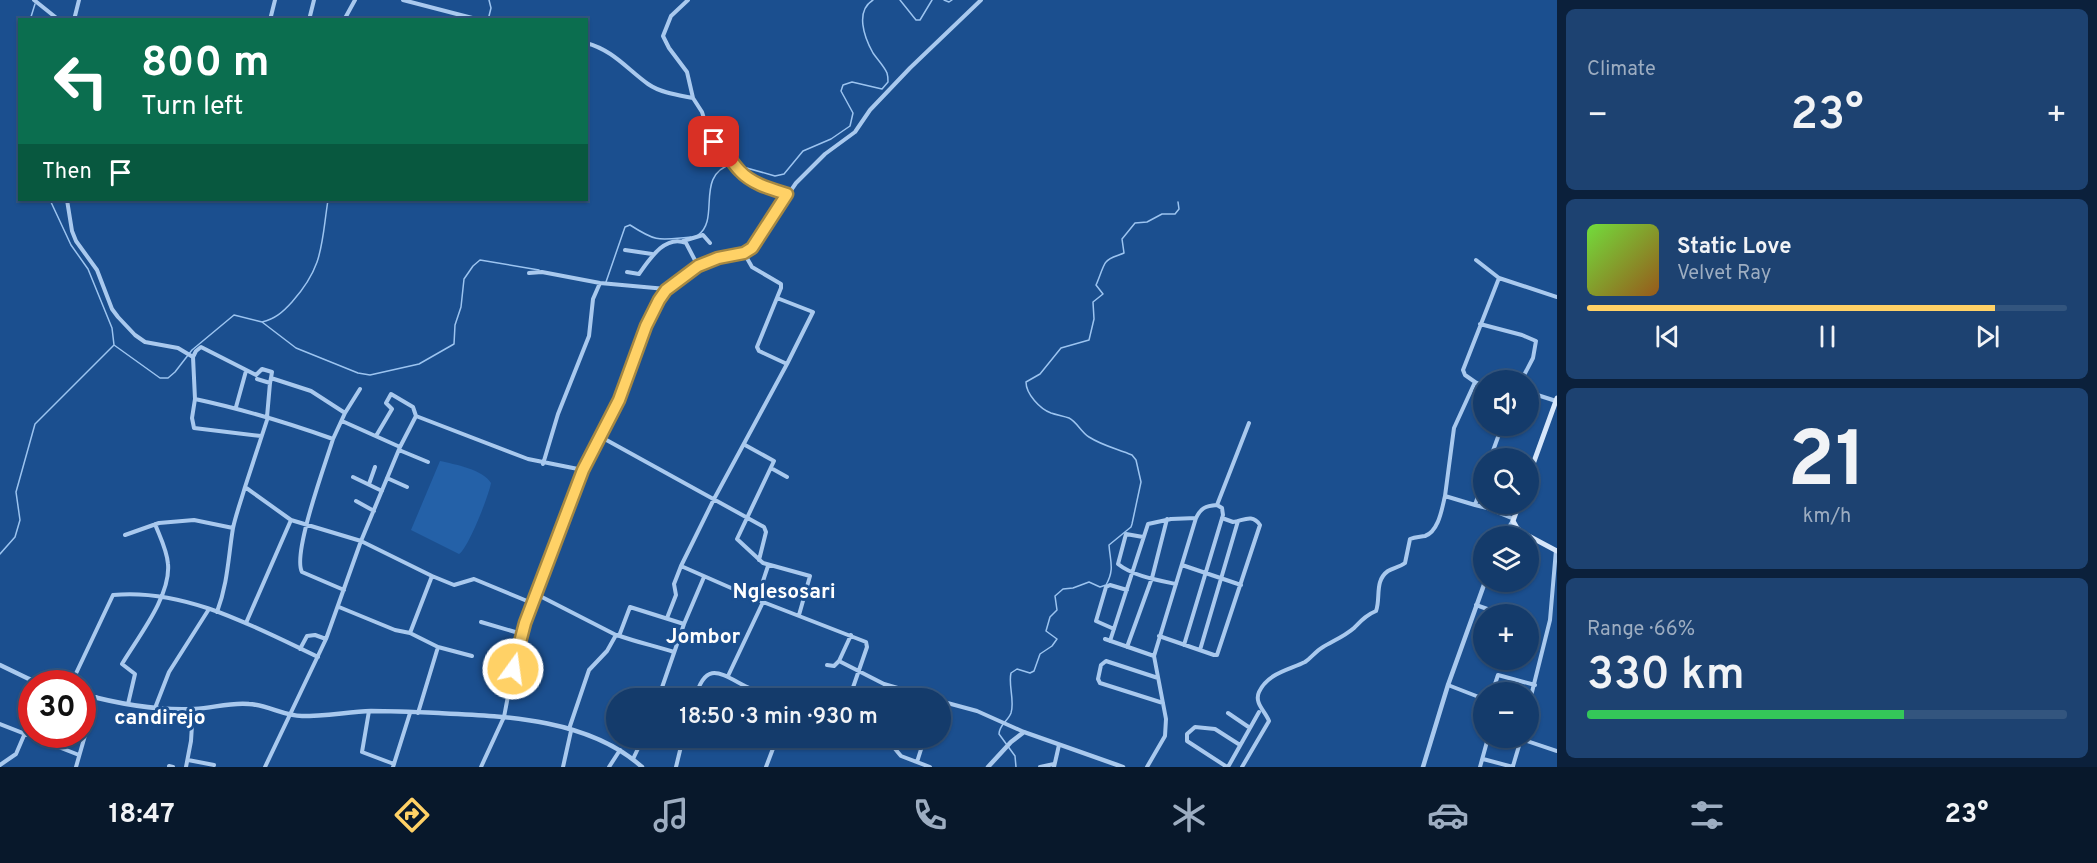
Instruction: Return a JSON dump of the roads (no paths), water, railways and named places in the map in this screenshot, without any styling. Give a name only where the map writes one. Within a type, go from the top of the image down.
[{"type":"main road","points":[[1539,448],[1557,399]]},
{"type":"main road","points":[[1515,514],[1513,520],[1517,528],[1557,550]]},
{"type":"street","points":[[34,0],[58,18]]},
{"type":"street","points":[[74,18],[79,0]]},
{"type":"street","points":[[270,18],[275,0]]},
{"type":"street","points":[[310,18],[314,0]]},
{"type":"street","points":[[345,18],[355,0]]},
{"type":"street","points":[[404,0],[476,18]]},
{"type":"street","points":[[688,0],[671,16],[663,36],[687,72],[693,98],[702,112],[710,138],[726,152],[740,172],[754,182],[787,194]]},
{"type":"street","points":[[481,767],[504,717],[522,634],[583,470],[619,400],[646,326],[666,290],[698,266],[718,258],[744,253],[752,248],[787,194],[813,166],[855,132],[870,110],[910,68],[981,0]]},
{"type":"street","points":[[588,44],[614,55],[654,88],[693,98]]},
{"type":"street","points":[[67,201],[76,241],[97,270],[117,317],[145,342],[178,348],[191,357]]},
{"type":"street","points":[[627,272],[640,273],[652,254],[663,246],[677,241],[703,235],[710,243]]},
{"type":"street","points":[[682,241],[686,243],[698,266]]},
{"type":"street","points":[[625,250],[652,254]]},
{"type":"street","points":[[744,253],[752,267],[781,284],[757,347],[759,351],[787,364]]},
{"type":"street","points":[[1476,260],[1499,278],[1557,297]]},
{"type":"street","points":[[529,273],[542,272],[600,283],[666,290]]},
{"type":"street","points":[[1473,381],[1465,375],[1463,370],[1499,278]]},
{"type":"street","points":[[543,464],[558,414],[589,336],[593,299],[600,283]]},
{"type":"street","points":[[667,618],[676,594],[674,584],[681,566],[813,312],[777,298]]},
{"type":"street","points":[[1480,324],[1536,341],[1533,358],[1527,370]]},
{"type":"street","points":[[217,612],[230,563],[233,528],[267,417],[272,371],[262,369],[257,375],[201,347],[191,357],[195,399],[192,418],[194,428],[261,436]]},
{"type":"street","points":[[236,408],[246,370]]},
{"type":"street","points":[[257,379],[270,380],[311,391],[345,413]]},
{"type":"street","points":[[1242,767],[1269,721],[1259,706],[1259,692],[1276,674],[1306,661],[1322,647],[1353,629],[1363,618],[1376,611],[1380,581],[1387,572],[1405,563],[1410,539],[1432,532],[1445,496],[1454,428],[1473,386]]},
{"type":"street","points":[[344,590],[301,570],[300,561],[306,524],[333,439],[360,389]]},
{"type":"street","points":[[376,436],[392,408],[386,404],[391,394],[412,407],[416,416],[543,464],[583,470]]},
{"type":"street","points":[[1539,395],[1557,399]]},
{"type":"street","points":[[195,399],[236,408],[333,439]]},
{"type":"street","points":[[265,767],[326,639],[361,541],[416,416]]},
{"type":"street","points":[[342,421],[428,462]]},
{"type":"street","points":[[1217,505],[1250,423]]},
{"type":"street","points":[[601,437],[764,527],[766,531],[759,560]]},
{"type":"street","points":[[745,445],[773,460],[737,538],[768,566],[810,576],[799,615]]},
{"type":"street","points":[[369,484],[375,467]]},
{"type":"street","points":[[771,468],[788,477]]},
{"type":"street","points":[[353,477],[382,491]]},
{"type":"street","points":[[387,478],[407,487]]},
{"type":"street","points":[[245,487],[291,520],[361,541],[454,585],[474,579],[532,603]]},
{"type":"street","points":[[1445,496],[1473,504]]},
{"type":"street","points":[[356,501],[374,511]]},
{"type":"street","points":[[1148,767],[1166,736],[1166,719],[1154,656],[1159,636],[1196,518],[1201,509],[1217,505],[1224,510],[1184,645]]},
{"type":"street","points":[[1498,514],[1513,520],[1509,526]]},
{"type":"street","points":[[1154,656],[1107,640],[1114,628],[1149,522],[1196,518]]},
{"type":"street","points":[[1159,636],[1214,655],[1217,654],[1260,525],[1250,518],[1233,522],[1222,518]]},
{"type":"street","points":[[1127,647],[1152,578],[1167,519]]},
{"type":"street","points":[[124,535],[155,524],[194,520],[233,528]]},
{"type":"street","points":[[246,623],[291,520]]},
{"type":"street","points":[[1200,650],[1238,521]]},
{"type":"street","points":[[128,704],[135,674],[122,664],[162,596],[168,565],[155,524]]},
{"type":"street","points":[[1143,537],[1126,534],[1118,560],[1120,566],[1176,584]]},
{"type":"street","points":[[1536,682],[1550,620],[1557,550]]},
{"type":"street","points":[[1182,565],[1240,585]]},
{"type":"street","points":[[681,566],[763,602],[866,642],[867,646],[853,688]]},
{"type":"street","points":[[757,599],[768,566]]},
{"type":"street","points":[[410,633],[432,576]]},
{"type":"street","points":[[662,688],[684,624],[704,577]]},
{"type":"street","points":[[1114,628],[1096,621],[1106,587],[1110,585],[1127,590]]},
{"type":"street","points":[[78,670],[112,596],[130,593],[162,596],[217,612],[318,657]]},
{"type":"street","points":[[536,594],[618,635],[674,652]]},
{"type":"street","points":[[728,676],[763,602]]},
{"type":"street","points":[[339,606],[395,630],[410,633],[438,647],[472,656]]},
{"type":"street","points":[[563,767],[570,730],[589,670],[608,651],[630,607],[684,624]]},
{"type":"street","points":[[155,708],[170,672],[208,609]]},
{"type":"street","points":[[1423,767],[1473,614]]},
{"type":"street","points":[[481,622],[522,634]]},
{"type":"street","points":[[300,648],[307,636],[316,635],[326,639]]},
{"type":"street","points":[[827,665],[834,666],[839,661],[851,635]]},
{"type":"street","points":[[418,712],[438,647]]},
{"type":"street","points":[[839,661],[884,684],[898,688]]},
{"type":"street","points":[[1158,678],[1106,661],[1101,665],[1098,679],[1100,683],[1163,703]]},
{"type":"street","points":[[0,665],[18,674]]},
{"type":"street","points":[[698,688],[710,674],[720,673],[751,688]]},
{"type":"street","points":[[1496,682],[1498,675],[1524,682]]},
{"type":"street","points":[[1448,685],[1473,695]]},
{"type":"street","points":[[96,697],[155,708],[193,709],[252,704],[289,715],[325,716],[369,711],[504,717],[570,730],[620,750],[642,767]]},
{"type":"street","points":[[951,703],[1123,767]]},
{"type":"street","points":[[186,767],[193,709]]},
{"type":"street","points":[[369,711],[362,752],[393,766],[410,713]]},
{"type":"street","points":[[1240,745],[1210,727],[1195,727],[1187,734],[1187,741],[1228,767],[1259,712]]},
{"type":"street","points":[[1228,713],[1250,728]]},
{"type":"street","points":[[0,724],[18,730]]},
{"type":"street","points":[[988,767],[1011,742],[1024,732]]},
{"type":"street","points":[[1539,744],[1557,751]]},
{"type":"street","points":[[1040,767],[1054,765],[1059,745]]},
{"type":"street","points":[[0,765],[16,754],[19,748]]},
{"type":"street","points":[[62,748],[79,755]]},
{"type":"street","points":[[76,767],[81,748]]},
{"type":"street","points":[[633,759],[638,748]]},
{"type":"street","points":[[676,767],[681,748]]},
{"type":"street","points":[[766,767],[773,748]]},
{"type":"street","points":[[894,748],[899,755],[930,767]]},
{"type":"street","points":[[917,762],[921,748]]},
{"type":"street","points":[[1480,767],[1486,748]]},
{"type":"street","points":[[1483,759],[1513,767],[1518,748]]},
{"type":"street","points":[[609,767],[620,750]]},
{"type":"street","points":[[188,760],[214,765]]},
{"type":"waterway","points":[[488,18],[491,8],[489,0]]},
{"type":"waterway","points":[[736,165],[775,176],[784,174],[803,151],[831,139],[850,126],[853,113],[841,91],[843,85],[852,82],[882,89],[888,82],[887,73],[873,53],[864,32],[864,11],[873,0]]},
{"type":"waterway","points":[[900,0],[916,20],[920,20],[932,0]]},
{"type":"waterway","points":[[944,0],[949,2],[952,0]]},
{"type":"waterway","points":[[31,18],[35,4]]},
{"type":"waterway","points":[[698,235],[705,228],[708,219],[714,177],[732,164]]},
{"type":"waterway","points":[[50,201],[71,245],[88,269],[112,328],[114,345]]},
{"type":"waterway","points":[[262,322],[275,317],[292,302],[316,266],[328,201]]},
{"type":"waterway","points":[[1016,767],[1015,756],[999,734],[1012,708],[1011,673],[1017,669],[1030,673],[1034,671],[1040,654],[1052,646],[1057,639],[1046,631],[1050,617],[1057,610],[1055,596],[1063,589],[1089,582],[1100,587],[1106,585],[1111,570],[1109,545],[1131,527],[1141,482],[1136,460],[1132,455],[1094,440],[1069,418],[1042,408],[1031,396],[1026,382],[1040,374],[1061,348],[1089,340],[1094,319],[1093,302],[1103,294],[1096,285],[1105,264],[1110,259],[1124,253],[1122,239],[1135,223],[1147,222],[1162,214],[1175,214],[1179,209],[1178,202]]},
{"type":"waterway","points":[[606,282],[625,227],[630,225],[659,239],[691,237]]},
{"type":"waterway","points":[[0,554],[15,537],[20,520],[16,492],[35,424],[114,345],[160,378],[168,378],[192,350],[234,315],[262,322],[296,348],[358,373],[370,375],[419,364],[454,344],[455,325],[461,307],[464,279],[480,260],[539,270]]},
{"type":"district","name":"Nglesosari","points":[[784,591]]},
{"type":"district","name":"Jombor","points":[[703,636]]},
{"type":"district","name":"candirejo","points":[[160,717]]}]
